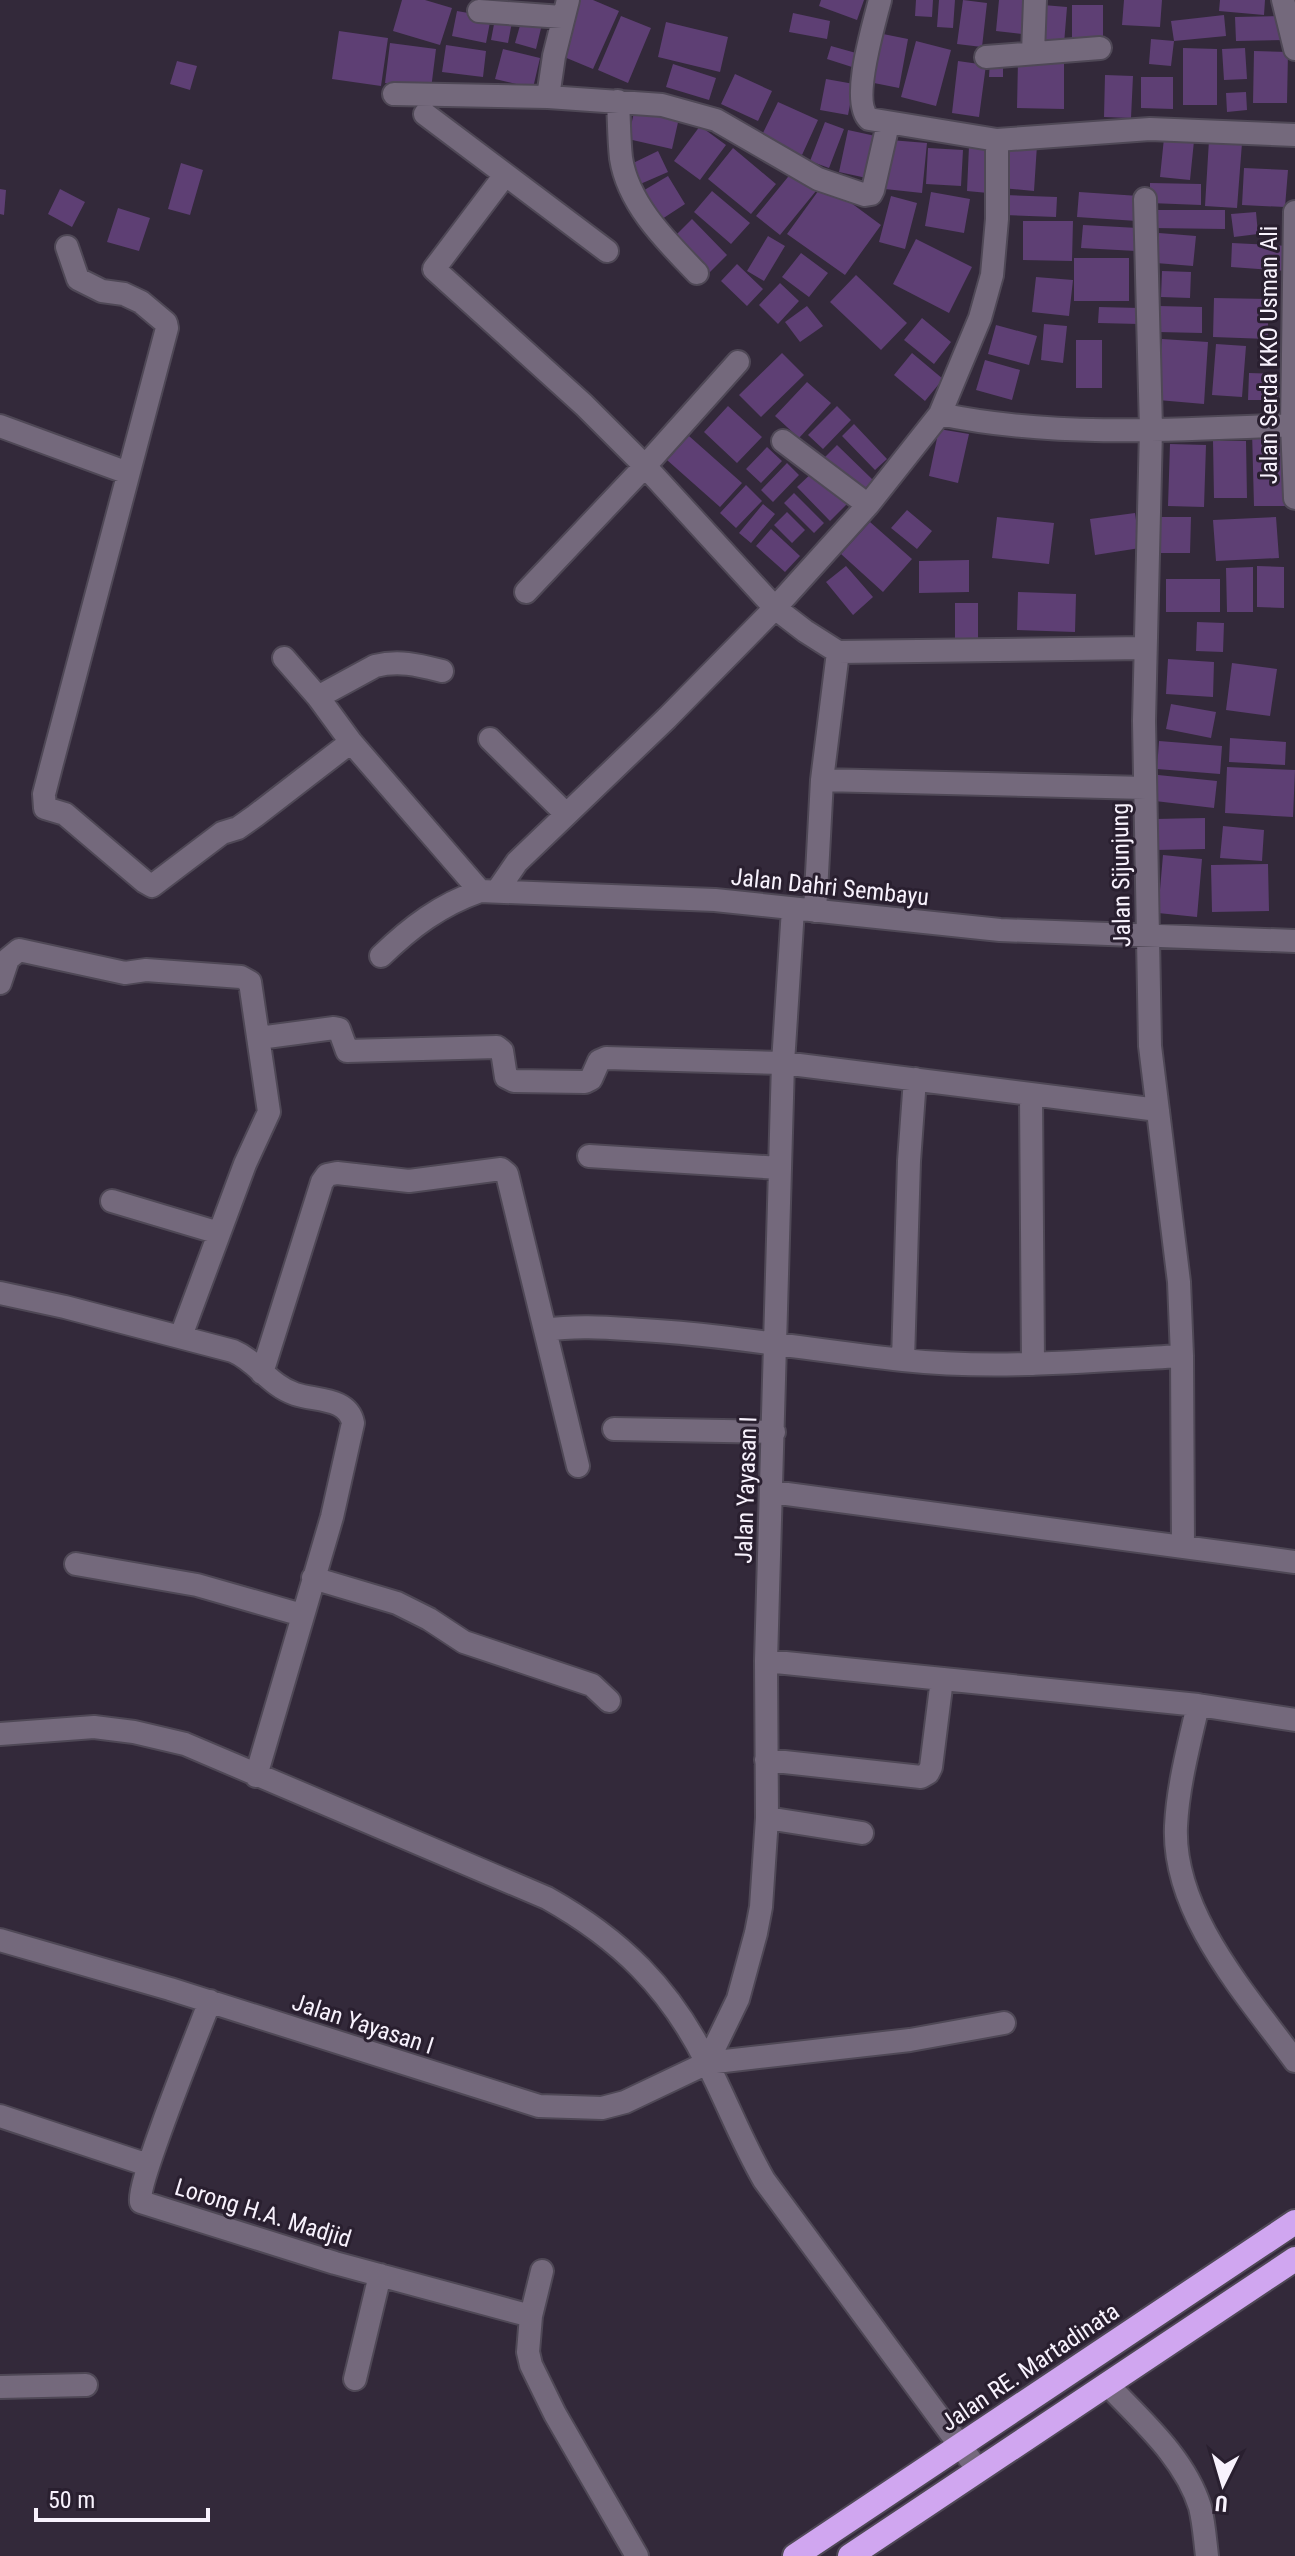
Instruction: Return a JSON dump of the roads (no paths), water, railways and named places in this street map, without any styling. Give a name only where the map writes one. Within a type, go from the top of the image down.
[{"type":"highway","name":"Jalan RE. Martadinata","points":[[795,2556],[1295,2222]]},
{"type":"highway","points":[[850,2556],[1295,2259]]},
{"type":"street","points":[[880,0],[863,72],[862,103],[865,116],[888,124],[997,140],[1150,129],[1295,135]]},
{"type":"street","points":[[1033,53],[1035,0]]},
{"type":"street","points":[[1283,0],[1295,49]]},
{"type":"street","points":[[479,11],[565,9],[548,97]]},
{"type":"street","points":[[986,57],[1100,48]]},
{"type":"street","points":[[394,94],[548,97],[662,105],[716,120],[804,173],[865,195],[873,190],[888,124]]},
{"type":"street","points":[[618,101],[622,159],[631,189],[666,241],[697,273]]},
{"type":"street","points":[[425,114],[607,251]]},
{"type":"street","points":[[284,658],[351,742],[489,891],[775,608],[868,505],[940,414],[980,318],[992,275],[997,219],[997,140]]},
{"type":"street","points":[[505,175],[434,269],[499,330],[544,366],[645,466],[775,608],[805,631],[838,652],[1144,648]]},
{"type":"street","name":"Jalan Sijunjung","points":[[1145,199],[1151,429],[1144,648],[1150,1046],[1179,1282],[1183,1547]]},
{"type":"street","name":"Jalan Serda KKO Usman Ali","points":[[1295,212],[1292,251],[1295,498]]},
{"type":"street","points":[[67,247],[78,279],[102,291],[129,296],[141,302],[167,325],[45,801],[152,886],[222,833],[238,828],[255,816],[351,742]]},
{"type":"street","points":[[526,592],[738,362]]},
{"type":"street","points":[[940,414],[1012,427],[1151,429],[1293,425]]},
{"type":"street","points":[[0,426],[128,473]]},
{"type":"street","points":[[783,441],[868,505]]},
{"type":"street","points":[[815,911],[822,780],[838,652]]},
{"type":"street","points":[[318,697],[385,663],[405,662],[442,671]]},
{"type":"street","points":[[490,739],[565,813]]},
{"type":"street","points":[[822,780],[1145,788]]},
{"type":"street","name":"Jalan Dahri Sembayu","points":[[381,956],[424,918],[456,899],[489,891],[715,900],[1000,930],[1295,941]]},
{"type":"street","name":"Jalan Yayasan I","points":[[0,1940],[210,2001],[539,2106],[602,2108],[625,2102],[707,2063],[738,1999],[756,1933],[767,1818],[766,1661],[783,1063],[793,909]]},
{"type":"street","points":[[0,983],[8,959],[19,950],[125,973],[146,970],[241,977],[250,982],[269,1112],[245,1164],[181,1336]]},
{"type":"street","points":[[259,1038],[334,1028],[339,1029],[347,1051],[497,1047],[502,1051],[504,1073],[514,1081],[585,1082],[591,1079],[599,1061],[606,1058],[783,1063],[1158,1110]]},
{"type":"street","points":[[903,1360],[909,1161],[915,1079]]},
{"type":"street","points":[[1031,1095],[1033,1364]]},
{"type":"street","points":[[589,1156],[780,1168]]},
{"type":"street","points":[[262,1373],[322,1182],[332,1174],[409,1181],[490,1168],[504,1170],[578,1466]]},
{"type":"street","points":[[112,1201],[219,1233]]},
{"type":"street","points":[[0,1293],[181,1336],[241,1354],[287,1391],[345,1407],[351,1416],[353,1423],[332,1517],[256,1776]]},
{"type":"street","points":[[545,1330],[570,1326],[597,1327],[776,1343],[903,1360],[997,1365],[1182,1356]]},
{"type":"street","points":[[614,1429],[774,1432]]},
{"type":"street","points":[[772,1492],[1295,1562]]},
{"type":"street","points":[[76,1564],[197,1585],[302,1615]]},
{"type":"street","points":[[313,1578],[397,1603],[464,1642],[586,1682],[609,1701]]},
{"type":"street","points":[[766,1661],[1198,1705],[1295,1720]]},
{"type":"street","points":[[766,1760],[921,1777],[931,1767],[942,1679]]},
{"type":"street","points":[[1198,1705],[1179,1793],[1176,1828],[1183,1887],[1199,1920],[1236,1980],[1295,2061]]},
{"type":"street","points":[[0,1734],[94,1727],[134,1732],[185,1744],[547,1898],[582,1918],[650,1975],[685,2023],[707,2063],[744,2146],[764,2180],[978,2470]]},
{"type":"street","points":[[767,1818],[862,1833]]},
{"type":"street","name":"Lorong H.A. Madjid","points":[[210,2001],[148,2165],[139,2193],[144,2204],[380,2275],[531,2316]]},
{"type":"street","points":[[707,2063],[910,2040],[1004,2023]]},
{"type":"street","points":[[0,2116],[148,2165]]},
{"type":"street","points":[[542,2271],[531,2316],[528,2352],[531,2365],[555,2414],[637,2556]]},
{"type":"street","points":[[355,2379],[380,2275]]},
{"type":"street","points":[[1107,2384],[1180,2467],[1200,2507],[1207,2556]]},
{"type":"street","points":[[0,2387],[86,2385]]}]
